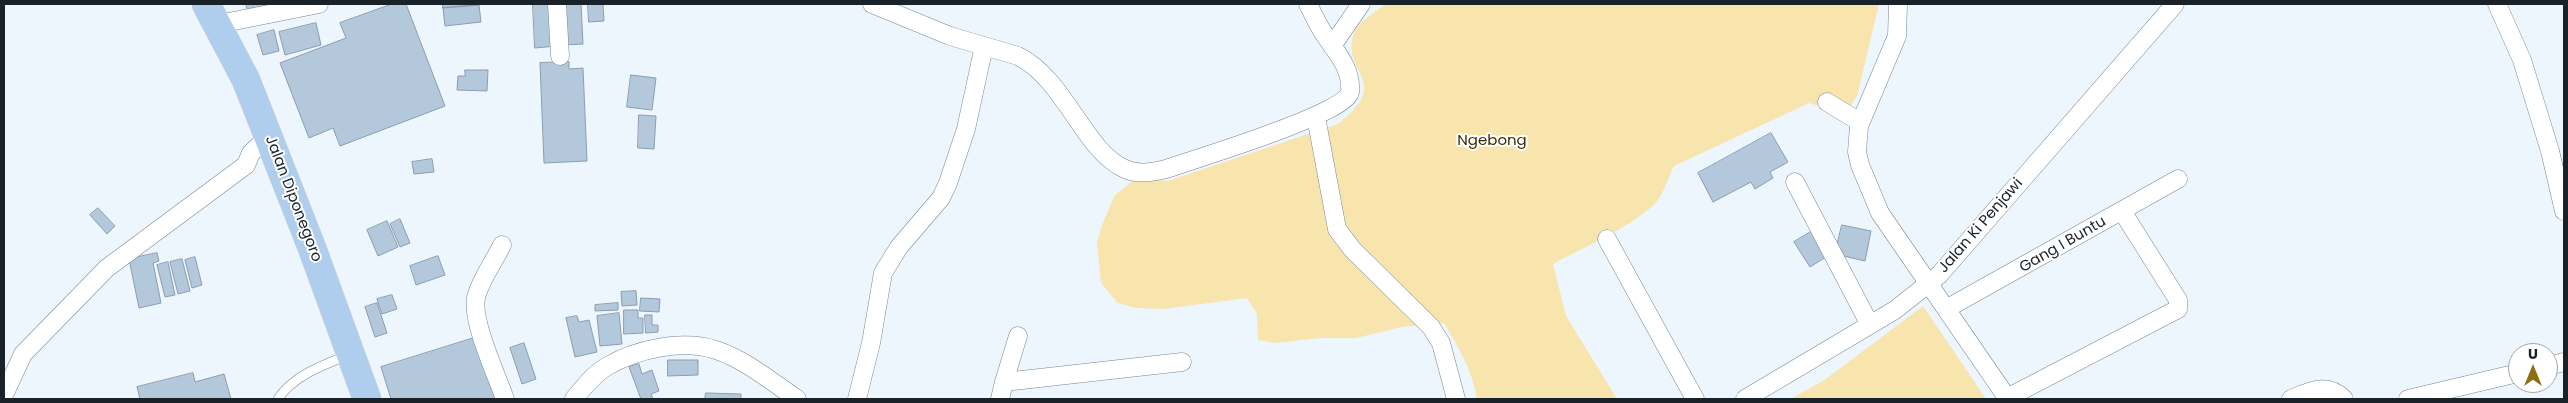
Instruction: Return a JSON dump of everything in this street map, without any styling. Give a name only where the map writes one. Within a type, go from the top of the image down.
[{"type":"main road","name":"Jalan Diponegoro","points":[[213,14],[246,80],[312,248],[367,399]]},
{"type":"street","points":[[213,14],[319,4]]},
{"type":"street","points":[[557,4],[560,56]]},
{"type":"street","points":[[872,4],[913,22],[1031,62],[1050,81],[1098,146],[1117,164],[1133,171],[1149,172],[1166,169],[1316,117],[1347,99],[1350,94],[1348,72],[1308,4]]},
{"type":"street","points":[[1332,46],[1361,4]]},
{"type":"street","points":[[1898,4],[1895,43],[1860,122],[1857,152],[1860,165],[1880,213],[2008,398],[2178,309],[2178,300],[2122,211]]},
{"type":"street","name":"Jalan Ki Penjawi","points":[[1745,399],[1894,310],[1939,274],[2175,4]]},
{"type":"street","points":[[2497,4],[2522,60],[2557,150],[2564,211]]},
{"type":"street","points":[[857,399],[871,343],[883,273],[899,247],[941,198],[948,183],[966,129],[984,46]]},
{"type":"street","points":[[1827,102],[1860,122]]},
{"type":"street","points":[[1316,117],[1337,228],[1352,249],[1431,327],[1441,343],[1456,399]]},
{"type":"street","points":[[4,394],[23,354],[108,268],[246,165],[251,154],[268,137]]},
{"type":"street","name":"Gang I Buntu","points":[[1946,309],[2178,179]]},
{"type":"street","points":[[1795,182],[1870,325]]},
{"type":"street","points":[[1607,239],[1695,399]]},
{"type":"street","points":[[502,246],[477,293],[475,307],[505,399]]},
{"type":"street","points":[[1018,336],[1002,391],[1182,362]]},
{"type":"street","points":[[574,399],[591,379],[605,368],[627,357],[645,351],[685,346],[715,350],[744,363],[797,399]]},
{"type":"street","points":[[2408,399],[2508,375]]},
{"type":"street","points":[[2291,399],[2319,389],[2336,392],[2344,399]]},
{"type":"lane","points":[[278,399],[283,391],[298,379],[320,366],[351,354]]},
{"type":"green space","name":"Ngebong","points":[[1386,4],[1879,4],[1857,96],[1848,110],[1839,112],[1809,103],[1674,166],[1660,197],[1641,215],[1611,234],[1553,264],[1566,316],[1617,399],[1477,399],[1472,379],[1460,350],[1444,323],[1402,327],[1356,338],[1320,338],[1275,343],[1258,340],[1257,314],[1247,298],[1164,309],[1136,308],[1118,303],[1101,283],[1097,243],[1102,225],[1115,195],[1137,178],[1168,181],[1338,124],[1355,108],[1363,96],[1364,85],[1353,56],[1352,44],[1356,29],[1365,19]]},
{"type":"green space","points":[[1923,306],[1986,399],[1790,399],[1823,381]]},
{"type":"building","points":[[246,4],[296,4],[249,14]]},
{"type":"building","points":[[392,4],[406,4],[445,106],[340,146],[333,128],[309,138],[280,63],[346,38],[340,23]]},
{"type":"building","points":[[443,4],[479,4],[479,5],[443,8]]},
{"type":"building","points":[[533,4],[554,4],[557,46],[535,48]]},
{"type":"building","points":[[562,4],[581,4],[583,44],[565,45]]},
{"type":"building","points":[[588,4],[603,4],[604,21],[589,22]]},
{"type":"building","points":[[479,5],[481,22],[445,26],[443,8]]},
{"type":"building","points":[[316,23],[321,45],[285,55],[279,32]]},
{"type":"building","points":[[274,30],[279,51],[263,55],[257,35]]},
{"type":"building","points":[[569,62],[569,69],[583,68],[587,161],[544,163],[540,63]]},
{"type":"building","points":[[465,70],[488,70],[487,91],[457,90],[458,76],[465,76]]},
{"type":"building","points":[[631,75],[656,78],[652,110],[627,107]]},
{"type":"building","points":[[639,115],[656,116],[654,149],[638,148]]},
{"type":"building","points":[[1771,133],[1788,162],[1770,172],[1773,178],[1755,189],[1751,182],[1713,202],[1698,173]]},
{"type":"building","points":[[432,159],[434,172],[414,174],[412,162]]},
{"type":"building","points":[[98,208],[115,226],[107,234],[90,215]]},
{"type":"building","points":[[400,219],[410,243],[400,247],[390,224]]},
{"type":"building","points":[[387,221],[398,247],[378,256],[367,230]]},
{"type":"building","points":[[1842,225],[1871,231],[1865,261],[1835,254]]},
{"type":"building","points":[[1814,230],[1829,255],[1810,267],[1794,242]]},
{"type":"building","points":[[157,253],[159,261],[153,263],[161,303],[139,308],[129,259]]},
{"type":"building","points":[[438,256],[445,275],[416,285],[410,266]]},
{"type":"building","points":[[195,257],[202,285],[192,288],[185,260]]},
{"type":"building","points":[[182,259],[190,291],[178,294],[170,262]]},
{"type":"building","points":[[168,262],[175,295],[165,297],[157,265]]},
{"type":"building","points":[[636,291],[637,305],[622,306],[621,292]]},
{"type":"building","points":[[392,295],[397,309],[382,314],[377,299]]},
{"type":"building","points":[[641,298],[660,299],[659,312],[640,311]]},
{"type":"building","points":[[377,303],[387,333],[375,337],[365,307]]},
{"type":"building","points":[[618,303],[618,310],[595,311],[595,305]]},
{"type":"building","points":[[624,310],[638,310],[638,318],[643,318],[643,333],[624,334]]},
{"type":"building","points":[[619,313],[622,344],[600,346],[597,316]]},
{"type":"building","points":[[645,315],[652,315],[652,325],[658,325],[658,332],[646,333]]},
{"type":"building","points":[[577,316],[579,322],[589,320],[597,352],[575,357],[566,318]]},
{"type":"building","points":[[474,338],[496,399],[391,399],[381,367]]},
{"type":"building","points":[[524,343],[536,379],[522,384],[510,348]]},
{"type":"building","points":[[668,360],[698,360],[698,375],[668,376]]},
{"type":"building","points":[[639,364],[642,374],[652,370],[659,391],[651,394],[653,399],[641,399],[629,367]]},
{"type":"building","points":[[193,373],[195,382],[224,374],[231,399],[140,399],[137,387]]},
{"type":"building","points":[[706,393],[741,394],[741,399],[705,399]]}]
